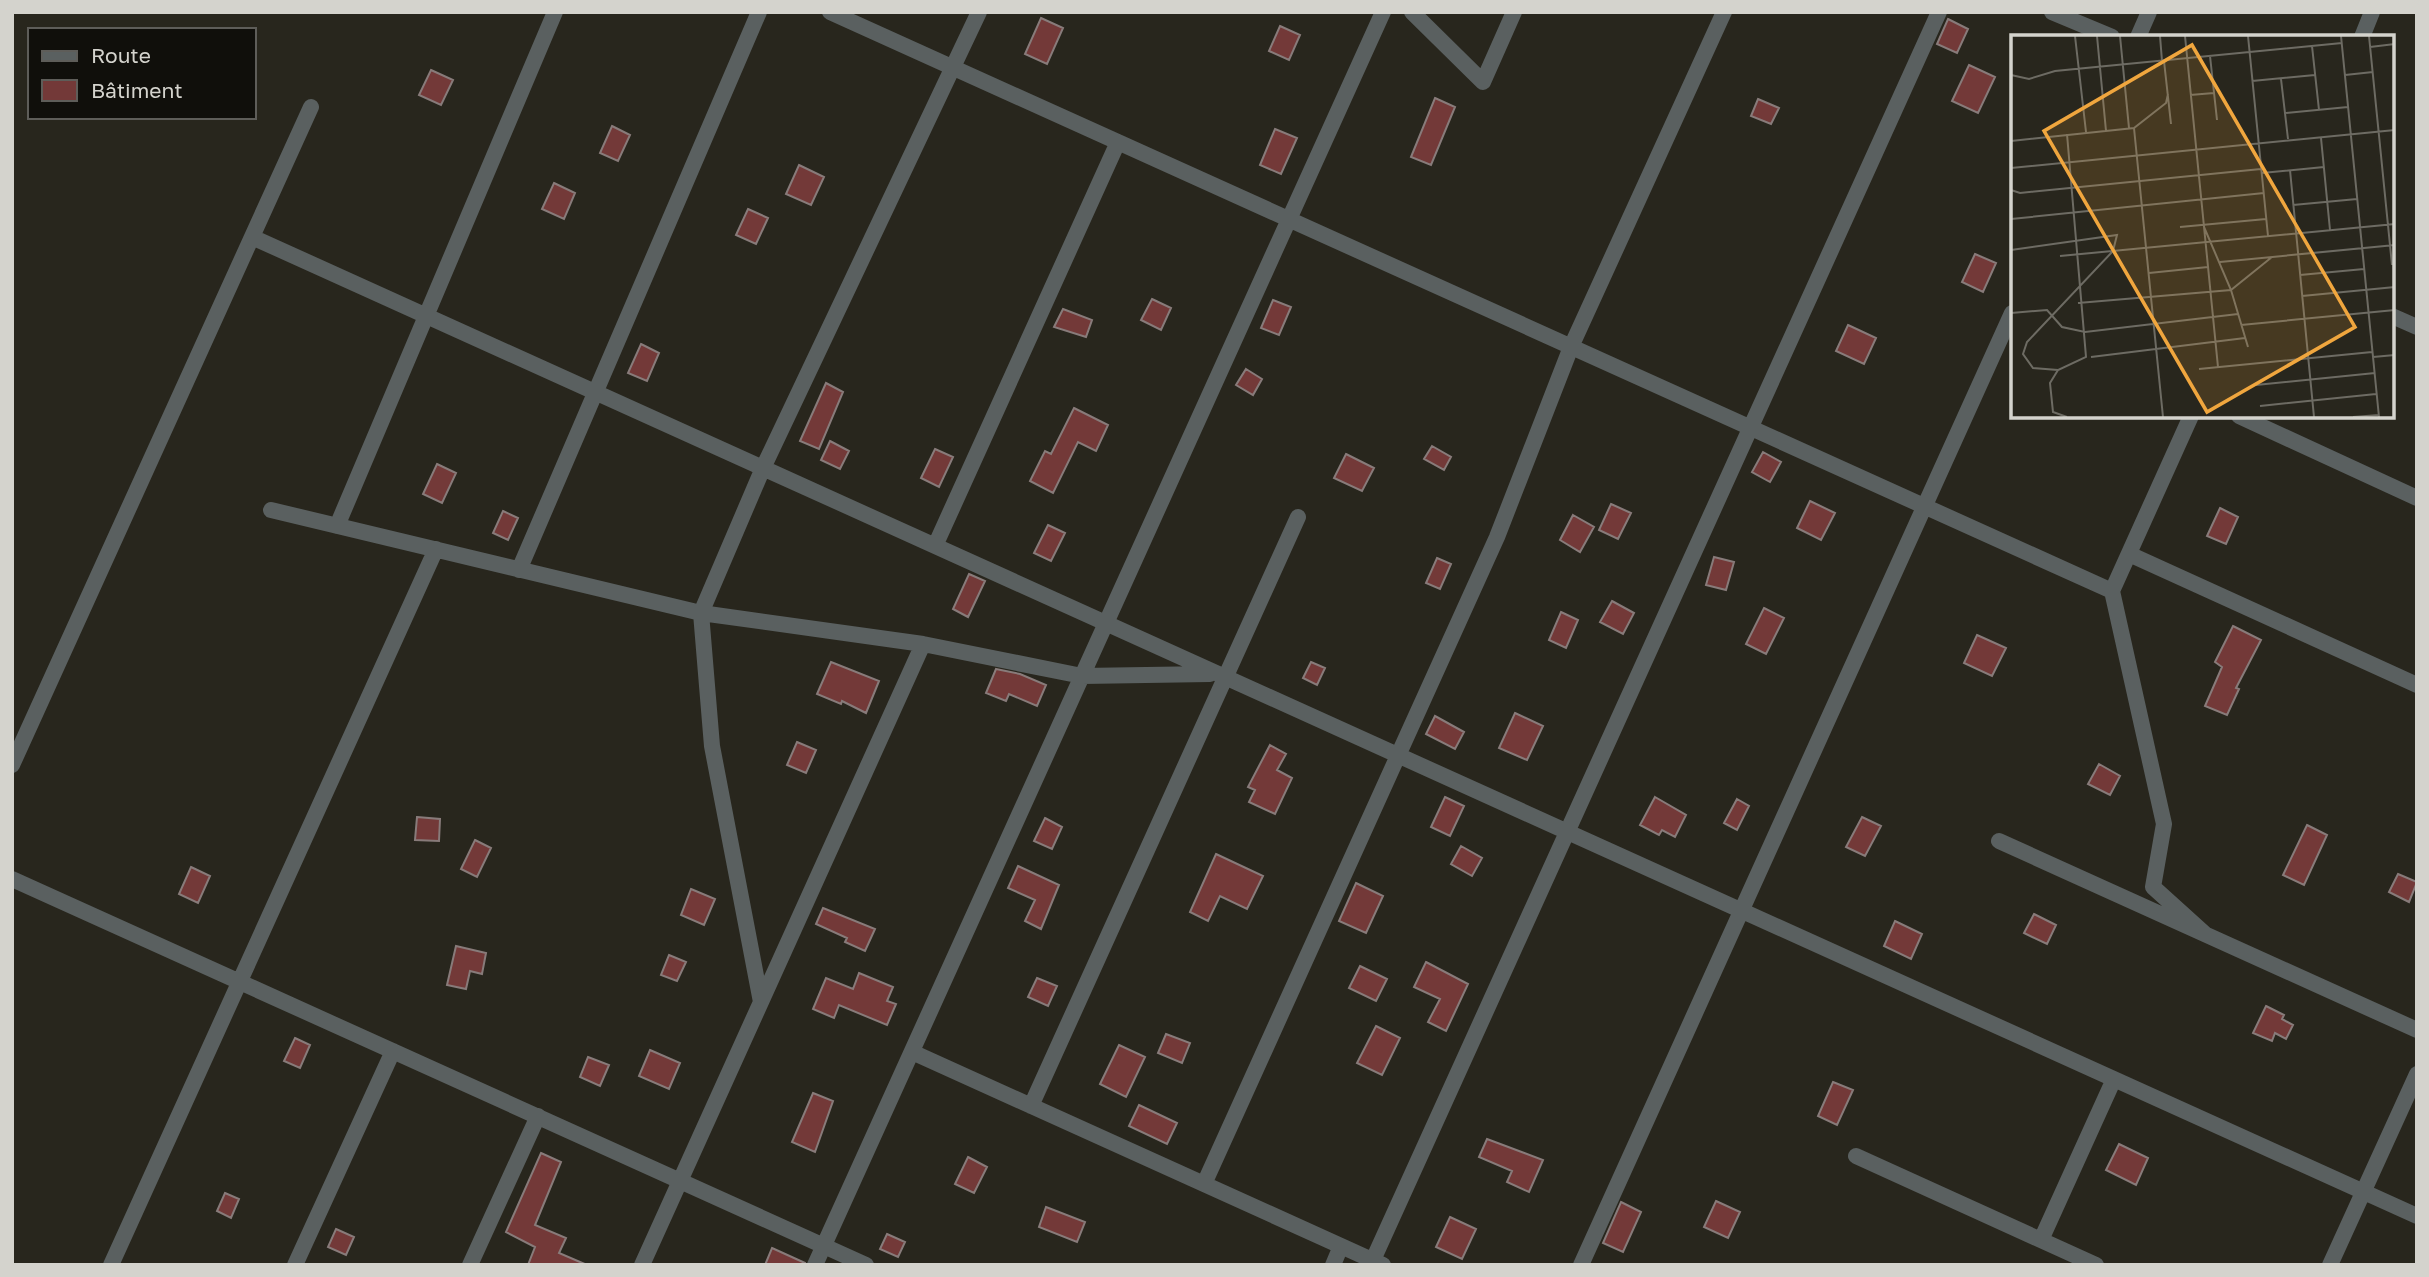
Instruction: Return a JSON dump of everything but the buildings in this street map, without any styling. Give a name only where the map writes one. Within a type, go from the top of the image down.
[{"type":"street","points":[[337,526],[555,12]]},
{"type":"street","points":[[519,570],[759,12]]},
{"type":"street","points":[[830,12],[2112,591]]},
{"type":"street","points":[[761,1002],[712,746],[701,613],[763,468],[979,12]]},
{"type":"street","points":[[815,1265],[1383,12]]},
{"type":"street","points":[[1412,12],[1483,82],[1514,12]]},
{"type":"street","points":[[1204,1184],[1497,537],[1571,347],[1724,12]]},
{"type":"street","points":[[912,1052],[1378,1262],[1567,832],[1939,12]]},
{"type":"street","points":[[2052,12],[2107,35]]},
{"type":"street","points":[[2139,35],[2149,12]]},
{"type":"street","points":[[2363,35],[2372,12]]},
{"type":"street","points":[[12,765],[311,107]]},
{"type":"street","points":[[935,547],[1118,142]]},
{"type":"street","points":[[251,237],[2417,1216]]},
{"type":"street","points":[[1581,1265],[2011,315]]},
{"type":"street","points":[[2394,317],[2417,327]]},
{"type":"street","points":[[2190,418],[2112,591],[2164,824],[2153,887],[2205,934]]},
{"type":"street","points":[[2243,418],[2417,498]]},
{"type":"street","points":[[271,510],[701,613],[923,644],[1082,676],[1221,676]]},
{"type":"street","points":[[1031,1106],[1221,676],[1298,517]]},
{"type":"street","points":[[111,1265],[436,549]]},
{"type":"street","points":[[2129,554],[2417,685]]},
{"type":"street","points":[[642,1265],[923,644]]},
{"type":"street","points":[[1999,841],[2417,1030]]},
{"type":"street","points":[[12,879],[866,1265]]},
{"type":"street","points":[[295,1265],[393,1051]]},
{"type":"street","points":[[2330,1265],[2417,1074]]},
{"type":"street","points":[[2041,1240],[2115,1079]]},
{"type":"street","points":[[470,1265],[538,1116]]},
{"type":"street","points":[[1856,1156],[2096,1265]]},
{"type":"street","points":[[1333,1265],[1342,1246]]}]
